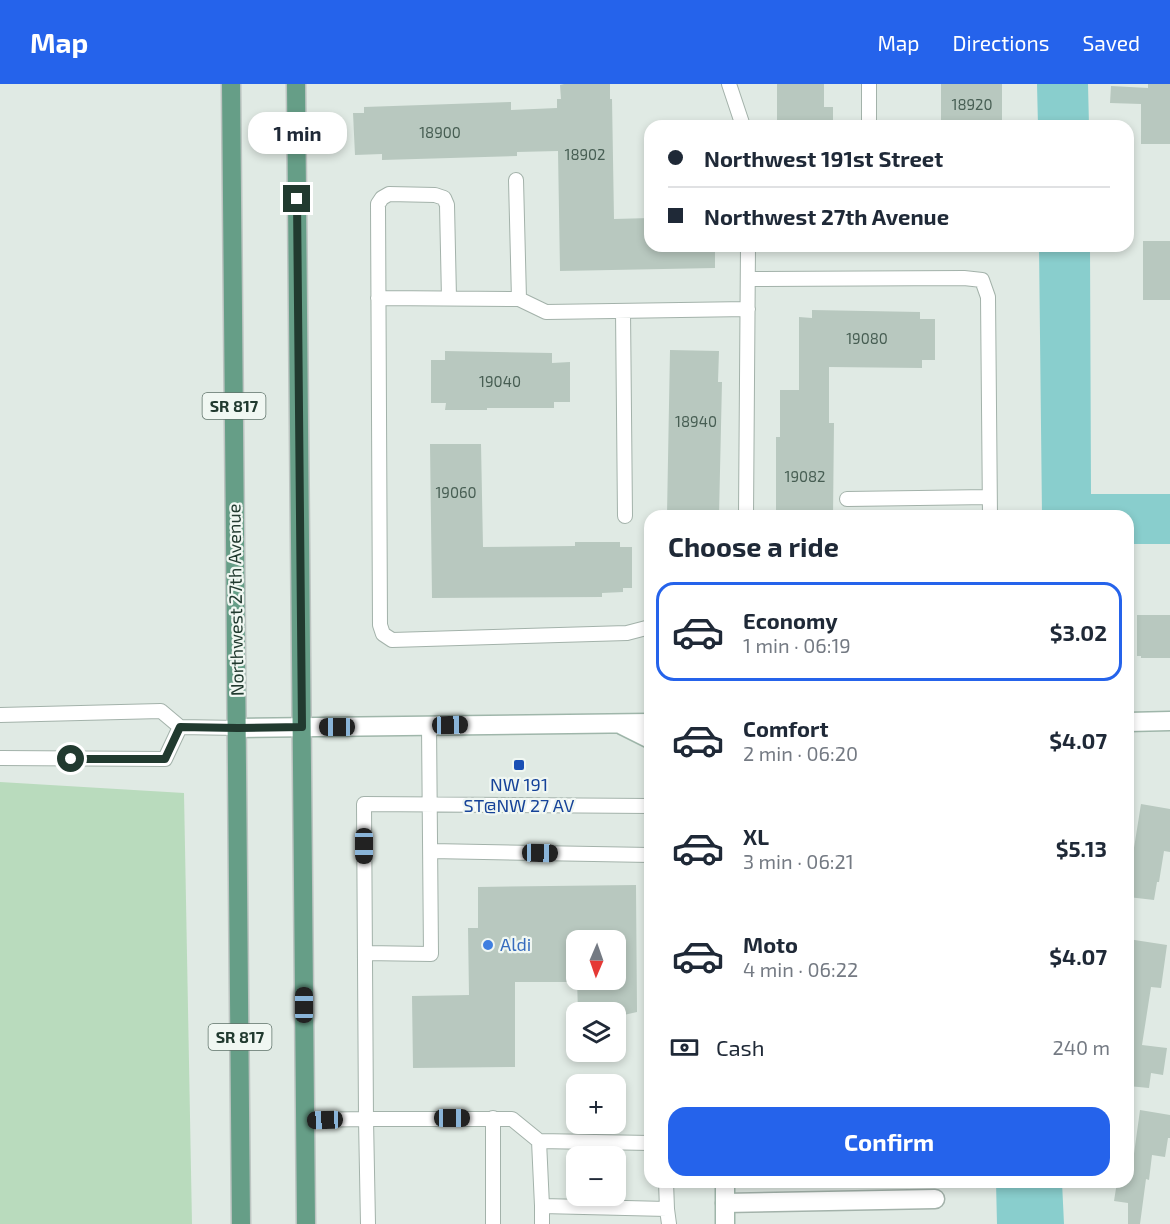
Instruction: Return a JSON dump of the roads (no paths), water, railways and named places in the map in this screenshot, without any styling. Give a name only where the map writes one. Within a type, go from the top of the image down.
[{"type":"main road","name":"Northwest 27th Avenue","points":[[231,84],[241,1224]]},
{"type":"main road","points":[[296,84],[306,1224]]},
{"type":"street","points":[[1134,722],[1170,721]]},
{"type":"street","points":[[618,723],[644,736]]},
{"type":"street","points":[[238,728],[644,723]]},
{"type":"street","points":[[725,1188],[725,1224]]},
{"type":"street","points":[[725,1203],[935,1199]]},
{"type":"lane","points":[[729,84],[740,120]]},
{"type":"lane","points":[[869,84],[869,120]]},
{"type":"lane","points":[[516,180],[519,299]]},
{"type":"lane","points":[[449,298],[447,205],[444,198],[435,195],[389,194],[382,198],[378,204],[378,298],[380,625],[383,634],[392,640],[627,633],[644,629]]},
{"type":"lane","points":[[746,510],[748,252]]},
{"type":"lane","points":[[748,279],[964,278],[982,280],[988,297],[990,510]]},
{"type":"lane","points":[[378,298],[519,299],[546,312],[748,309]]},
{"type":"lane","points":[[623,311],[625,516]]},
{"type":"lane","points":[[847,499],[989,497]]},
{"type":"lane","points":[[0,715],[162,711],[180,727],[238,728]]},
{"type":"lane","points":[[365,953],[431,954],[429,725]]},
{"type":"lane","points":[[0,758],[165,759],[180,727]]},
{"type":"lane","points":[[368,1224],[364,804],[644,806]]},
{"type":"lane","points":[[431,851],[644,855]]},
{"type":"lane","points":[[493,1118],[493,1224]]},
{"type":"lane","points":[[305,1120],[512,1119],[539,1141],[644,1143]]},
{"type":"lane","points":[[539,1141],[542,1224]]},
{"type":"lane","points":[[666,1188],[669,1224]]},
{"type":"lane","points":[[542,1206],[667,1209]]},
{"type":"water","points":[[1037,84],[1088,84],[1089,120],[1038,120]]},
{"type":"water","points":[[1039,252],[1090,252],[1091,494],[1170,494],[1170,544],[1134,544],[1134,510],[1042,510]]},
{"type":"water","points":[[996,1188],[1062,1188],[1064,1224],[997,1224]]},
{"type":"place","name":"NW 191 ST@NW 27 AV","points":[[519,765]]},
{"type":"place","name":"Aldi","points":[[488,945]]}]
